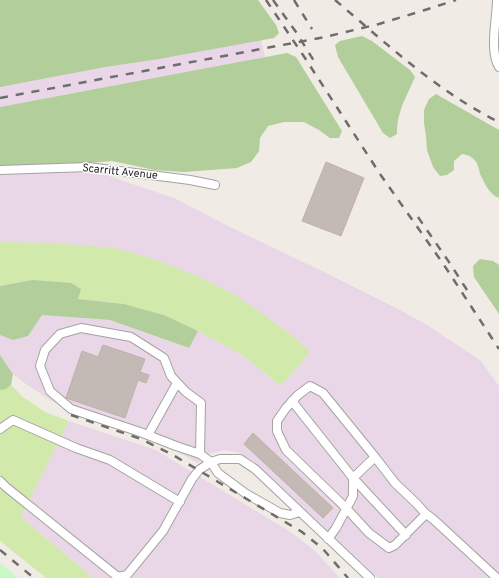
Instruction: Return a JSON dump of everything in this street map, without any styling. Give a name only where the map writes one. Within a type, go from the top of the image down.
[{"type":"lane","points":[[497,0],[494,43],[497,64],[499,67]]},
{"type":"lane","name":"Scarritt Avenue","points":[[0,170],[88,167],[190,180],[215,185]]},
{"type":"lane","points":[[200,454],[201,403],[186,392],[171,376],[164,358],[131,337],[81,328],[60,334],[45,350],[40,366],[50,391],[71,408],[200,454],[211,462],[218,473],[245,493],[280,513],[290,515],[300,512]]},
{"type":"lane","points":[[148,435],[177,383]]},
{"type":"lane","points":[[425,513],[406,535],[395,545],[389,548],[369,533],[346,508],[286,450],[277,432],[277,421],[292,401],[310,386],[323,393],[395,483],[425,513],[497,578]]},
{"type":"lane","points":[[292,401],[353,478],[406,535]]},
{"type":"lane","points":[[0,429],[13,420],[76,448],[110,460],[180,502]]},
{"type":"lane","points":[[328,539],[336,528],[353,496],[353,478],[375,457]]},
{"type":"lane","points":[[0,481],[118,577],[127,575],[163,531],[192,479],[200,470],[211,462],[220,459],[240,459],[255,469],[370,578]]},
{"type":"shaded area","points":[[0,0],[252,0],[265,57],[0,107]]},
{"type":"shaded area","points":[[67,165],[106,175],[174,198],[398,309],[427,325],[480,360],[499,386],[499,578],[378,578],[252,460],[240,453],[225,450],[211,453],[198,463],[158,441],[72,411],[50,400],[13,374],[0,355],[0,335],[28,336],[42,315],[110,320],[188,348],[198,331],[242,355],[281,386],[310,352],[293,336],[264,315],[53,243],[0,242],[0,170]]},
{"type":"shaded area","points":[[69,421],[156,450],[292,533],[314,550],[340,578],[93,578],[21,517]]},
{"type":"green space","points":[[0,0],[258,0],[276,25],[279,33],[274,38],[159,59],[105,67],[0,87]]},
{"type":"green space","points":[[362,36],[372,41],[410,70],[415,77],[400,111],[397,134],[390,138],[383,133],[338,57],[335,45],[340,41]]},
{"type":"green space","points":[[287,53],[296,57],[342,131],[339,138],[330,138],[304,122],[284,122],[268,126],[260,138],[259,151],[251,162],[237,168],[184,172],[155,170],[112,161],[0,170],[0,107]]},
{"type":"green space","points":[[436,94],[499,130],[499,198],[488,189],[481,176],[477,163],[469,156],[462,154],[454,161],[454,170],[447,175],[440,176],[433,167],[427,150],[424,110],[429,99]]},
{"type":"green space","points":[[0,242],[53,243],[114,248],[151,258],[195,275],[235,295],[293,336],[310,352],[281,386],[242,355],[198,331],[164,315],[124,304],[78,299],[32,280],[0,286]]},
{"type":"green space","points":[[480,259],[493,261],[499,265],[499,314],[474,277],[473,266]]},
{"type":"green space","points":[[32,280],[71,283],[81,289],[78,299],[124,304],[164,315],[198,331],[189,348],[110,320],[42,315],[28,336],[13,340],[0,335],[0,286]]},
{"type":"green space","points":[[0,355],[13,374],[11,385],[6,389],[0,390]]},
{"type":"green space","points":[[11,385],[23,397],[45,412],[69,421],[21,517],[93,578],[46,578],[0,541],[0,390],[6,389]]},
{"type":"green space","points":[[0,563],[18,578],[0,578]]},
{"type":"building","points":[[326,162],[364,178],[341,236],[302,221]]},
{"type":"building","points":[[103,345],[145,359],[140,372],[149,375],[146,383],[138,380],[125,418],[66,398],[82,351],[98,357]]},
{"type":"building","points":[[253,433],[333,508],[323,518],[244,444]]},
{"type":"railway","points":[[266,0],[380,174],[444,265],[499,349]]},
{"type":"railway","points":[[273,0],[296,32],[314,61]]},
{"type":"railway","points":[[294,0],[312,29]]},
{"type":"railway","points":[[335,0],[434,82],[477,110],[499,122]]},
{"type":"railway","points":[[0,98],[325,37],[379,24],[456,0]]},
{"type":"railway","points":[[418,217],[467,290]]},
{"type":"railway","points":[[71,415],[141,439],[173,455],[302,532],[323,549],[348,578]]},
{"type":"railway","points":[[0,550],[34,578]]}]
